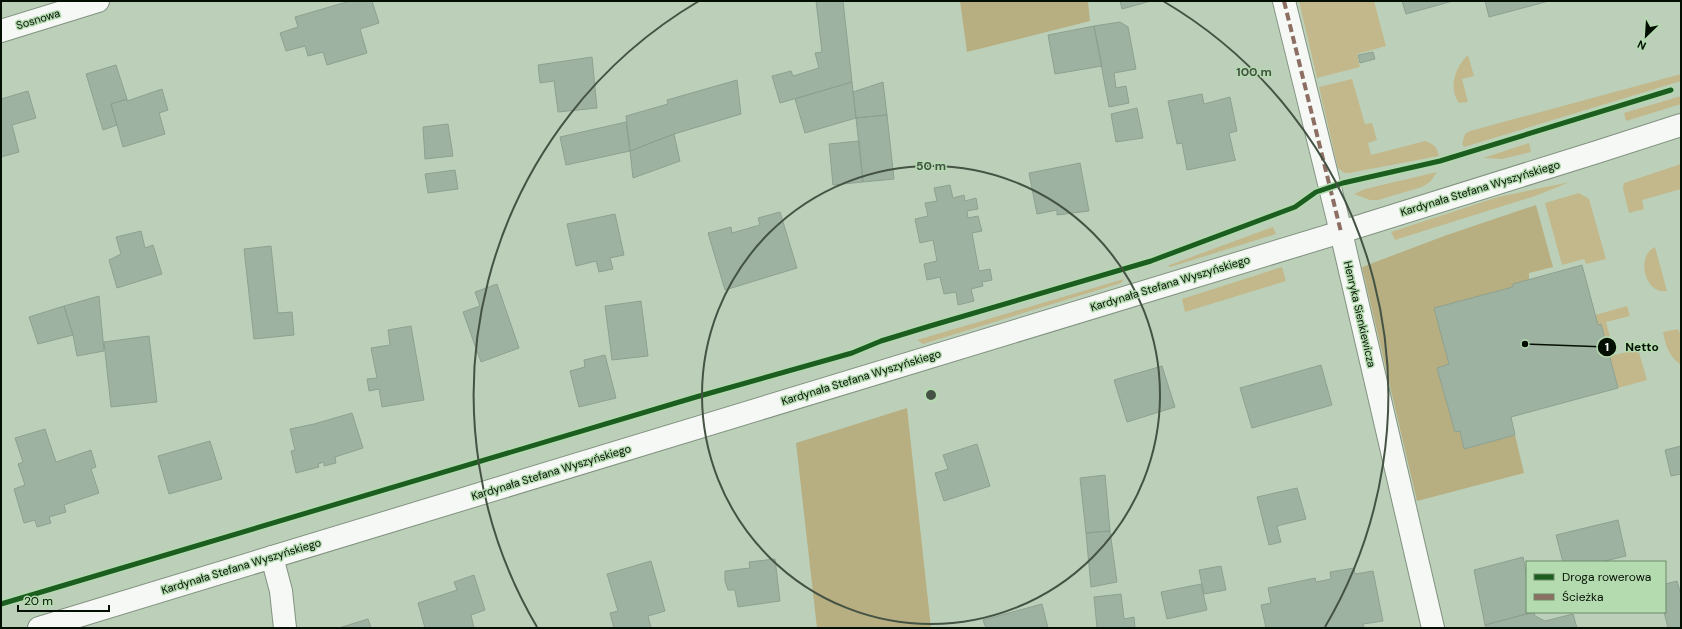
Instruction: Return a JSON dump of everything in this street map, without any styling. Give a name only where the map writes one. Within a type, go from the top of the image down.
[{"type":"street","name":"Sosnowa","points":[[1,31],[98,1]]},
{"type":"street","name":"Henryka Sienkiewicza","points":[[1284,1],[1341,232],[1434,628]]},
{"type":"street","name":"Kardynała Stefana Wyszyńskiego","points":[[39,628],[1341,232],[1575,159],[1681,124]]},
{"type":"street","points":[[272,557],[281,591],[285,628]]},
{"type":"shaded area","points":[[960,1],[1088,1],[1090,21],[967,52]]},
{"type":"shaded area","points":[[1299,1],[1374,1],[1386,46],[1357,54],[1360,67],[1317,78]]},
{"type":"shaded area","points":[[1468,55],[1474,76],[1462,79],[1468,102],[1459,103],[1454,91],[1454,78],[1463,60]]},
{"type":"shaded area","points":[[1681,74],[1681,81],[1464,147],[1462,144],[1465,134],[1470,131]]},
{"type":"shaded area","points":[[1352,79],[1365,124],[1372,123],[1377,140],[1368,143],[1371,155],[1425,141],[1435,146],[1439,156],[1349,173],[1344,173],[1338,168],[1319,87]]},
{"type":"shaded area","points":[[1681,96],[1681,104],[1626,121],[1624,113]]},
{"type":"shaded area","points":[[1529,143],[1531,152],[1502,159],[1483,158]]},
{"type":"shaded area","points":[[1681,164],[1681,189],[1642,200],[1644,209],[1629,213],[1623,189],[1624,183]]},
{"type":"shaded area","points":[[1437,172],[1430,182],[1422,187],[1378,200],[1370,200],[1354,194],[1365,189]]},
{"type":"shaded area","points":[[1570,182],[1535,196],[1395,240],[1391,232],[1498,197]]},
{"type":"shaded area","points":[[1579,193],[1589,199],[1606,259],[1586,264],[1584,259],[1562,265],[1545,203]]},
{"type":"shaded area","points":[[1536,205],[1553,267],[1529,273],[1529,280],[1513,284],[1513,287],[1435,308],[1449,364],[1437,368],[1455,432],[1460,431],[1465,449],[1515,435],[1524,473],[1417,501],[1362,267],[1447,235]]},
{"type":"shaded area","points":[[1273,227],[1276,234],[1170,267],[1167,266]]},
{"type":"shaded area","points":[[1655,247],[1667,291],[1659,291],[1653,287],[1645,274],[1645,258]]},
{"type":"shaded area","points":[[1282,267],[1286,281],[1185,312],[1182,299]]},
{"type":"shaded area","points":[[1124,279],[1121,283],[923,344],[917,340]]},
{"type":"shaded area","points":[[1627,306],[1630,316],[1606,322],[1615,355],[1638,349],[1647,380],[1618,388],[1601,324],[1598,325],[1595,315]]},
{"type":"shaded area","points":[[1678,329],[1681,336],[1681,365],[1669,351],[1663,332]]},
{"type":"shaded area","points":[[907,408],[931,628],[817,628],[796,443]]},
{"type":"building","points":[[350,1],[372,1],[379,23],[360,29],[367,53],[327,65],[323,52],[308,56],[305,46],[286,51],[280,33],[298,27],[295,17]]},
{"type":"building","points":[[816,1],[843,1],[852,82],[780,103],[772,76],[791,71],[793,76],[819,68],[815,53],[822,52]]},
{"type":"building","points":[[1120,1],[1151,1],[1122,9]]},
{"type":"building","points":[[1402,1],[1453,1],[1406,14]]},
{"type":"building","points":[[1485,1],[1549,1],[1489,17]]},
{"type":"building","points":[[1120,22],[1128,27],[1136,69],[1114,73],[1116,88],[1126,86],[1129,103],[1109,107],[1094,26]]},
{"type":"building","points":[[1094,26],[1102,66],[1055,74],[1048,35]]},
{"type":"building","points":[[1373,52],[1375,59],[1360,63],[1358,55]]},
{"type":"building","points":[[592,57],[597,108],[558,112],[554,81],[540,83],[538,65]]},
{"type":"building","points":[[116,65],[127,99],[111,104],[117,125],[103,130],[86,74]]},
{"type":"building","points":[[737,80],[741,114],[674,134],[630,151],[626,116],[668,104],[667,100]]},
{"type":"building","points":[[852,82],[856,118],[805,133],[795,99]]},
{"type":"building","points":[[883,82],[887,115],[856,118],[853,92]]},
{"type":"building","points":[[162,89],[168,110],[159,113],[165,134],[123,147],[111,104],[127,99],[127,101]]},
{"type":"building","points":[[28,91],[36,118],[12,125],[19,152],[1,157],[1,99]]},
{"type":"building","points":[[1202,94],[1204,104],[1230,97],[1237,131],[1229,133],[1236,160],[1187,170],[1182,143],[1177,144],[1168,101]]},
{"type":"building","points":[[1137,108],[1143,138],[1116,142],[1111,114]]},
{"type":"building","points":[[887,115],[894,179],[863,182],[856,118]]},
{"type":"building","points":[[626,122],[630,151],[566,165],[560,137]]},
{"type":"building","points":[[448,124],[453,156],[425,159],[423,127]]},
{"type":"building","points":[[674,134],[680,161],[633,178],[630,151]]},
{"type":"building","points":[[859,141],[863,182],[833,185],[829,144]]},
{"type":"building","points":[[1080,163],[1089,211],[1057,215],[1057,210],[1037,214],[1029,173]]},
{"type":"building","points":[[455,170],[458,189],[428,193],[425,174]]},
{"type":"building","points":[[950,185],[953,198],[964,195],[965,201],[976,198],[978,209],[967,211],[968,218],[978,216],[982,231],[972,233],[979,271],[990,269],[992,280],[982,282],[983,286],[971,289],[974,301],[958,305],[956,292],[944,294],[940,277],[927,280],[924,264],[937,261],[933,240],[920,243],[915,219],[928,216],[925,203],[937,201],[934,188]]},
{"type":"building","points":[[780,212],[797,268],[725,290],[708,233],[731,227],[732,233],[760,225],[758,218]]},
{"type":"building","points":[[615,214],[624,255],[610,258],[613,269],[599,272],[596,261],[576,266],[567,224]]},
{"type":"building","points":[[141,231],[145,248],[153,245],[162,274],[117,288],[109,260],[121,254],[116,237]]},
{"type":"building","points":[[271,246],[278,313],[292,312],[294,335],[254,339],[244,249]]},
{"type":"building","points":[[1582,265],[1598,325],[1601,324],[1618,388],[1511,417],[1515,435],[1464,449],[1460,431],[1455,432],[1437,368],[1449,364],[1434,308],[1513,287],[1513,284]]},
{"type":"building","points":[[497,284],[519,348],[481,362],[463,312],[480,306],[475,292]]},
{"type":"building","points":[[99,296],[104,351],[77,356],[73,335],[64,306]]},
{"type":"building","points":[[641,301],[648,356],[612,360],[605,306]]},
{"type":"building","points":[[64,306],[73,335],[38,344],[29,317]]},
{"type":"building","points":[[411,326],[424,400],[382,407],[379,389],[369,391],[367,379],[377,378],[371,348],[390,345],[388,330]]},
{"type":"building","points":[[149,336],[157,402],[111,407],[104,342]]},
{"type":"building","points":[[605,355],[616,398],[579,407],[570,371],[585,367],[584,360]]},
{"type":"building","points":[[1321,365],[1332,405],[1252,428],[1240,388]]},
{"type":"building","points":[[1162,366],[1175,407],[1127,422],[1114,380]]},
{"type":"building","points":[[352,413],[363,448],[335,457],[336,463],[324,466],[324,462],[318,464],[319,467],[296,473],[291,451],[295,450],[290,429]]},
{"type":"building","points":[[45,429],[56,462],[91,450],[96,467],[91,469],[99,493],[64,505],[66,512],[49,517],[51,523],[37,527],[35,520],[24,523],[14,489],[25,485],[18,464],[23,462],[15,438]]},
{"type":"building","points":[[210,441],[222,479],[169,494],[158,456]]},
{"type":"building","points":[[977,444],[990,486],[944,501],[935,473],[948,469],[943,455]]},
{"type":"building","points":[[1681,446],[1681,474],[1671,476],[1665,450]]},
{"type":"building","points":[[1105,475],[1110,531],[1086,533],[1080,478]]},
{"type":"building","points":[[1297,488],[1306,519],[1277,526],[1281,542],[1269,545],[1257,497]]},
{"type":"building","points":[[1618,520],[1626,556],[1605,561],[1563,561],[1556,535]]},
{"type":"building","points":[[1110,531],[1117,582],[1091,587],[1086,533]]},
{"type":"building","points":[[1523,557],[1526,572],[1526,613],[1530,613],[1485,625],[1474,570]]},
{"type":"building","points":[[775,559],[780,601],[738,607],[735,590],[728,590],[725,581],[725,571],[750,568],[749,562]]},
{"type":"building","points":[[651,561],[665,611],[648,616],[651,628],[614,628],[610,613],[618,611],[607,574]]},
{"type":"building","points":[[1221,566],[1226,590],[1204,594],[1199,570]]},
{"type":"building","points":[[1354,568],[1355,574],[1373,571],[1383,621],[1363,624],[1364,628],[1266,628],[1261,605],[1271,603],[1268,588],[1315,578],[1316,582],[1331,579],[1330,572]]},
{"type":"building","points":[[474,575],[485,610],[471,615],[474,628],[425,628],[418,603],[457,590],[454,582]]},
{"type":"building","points":[[1677,581],[1681,595],[1681,628],[1668,628],[1664,613],[1666,613],[1666,584]]},
{"type":"building","points":[[1201,584],[1207,610],[1167,619],[1161,592]]},
{"type":"building","points":[[1121,594],[1124,619],[1134,617],[1135,628],[1097,628],[1094,597]]},
{"type":"building","points":[[1042,604],[1048,628],[986,628],[983,620]]},
{"type":"building","points":[[1530,613],[1534,613],[1535,616],[1545,621],[1573,614],[1577,628],[1486,628],[1485,625]]},
{"type":"building","points":[[368,619],[371,628],[339,628]]},
{"type":"marked path","points":[[1284,1],[1341,232]]},
{"type":"cycle path","points":[[1,604],[696,397],[852,353],[881,341],[1151,261],[1295,207],[1316,192],[1343,183],[1440,161],[1671,90]]},
{"type":"place","name":"Netto","points":[[1525,344]]}]
